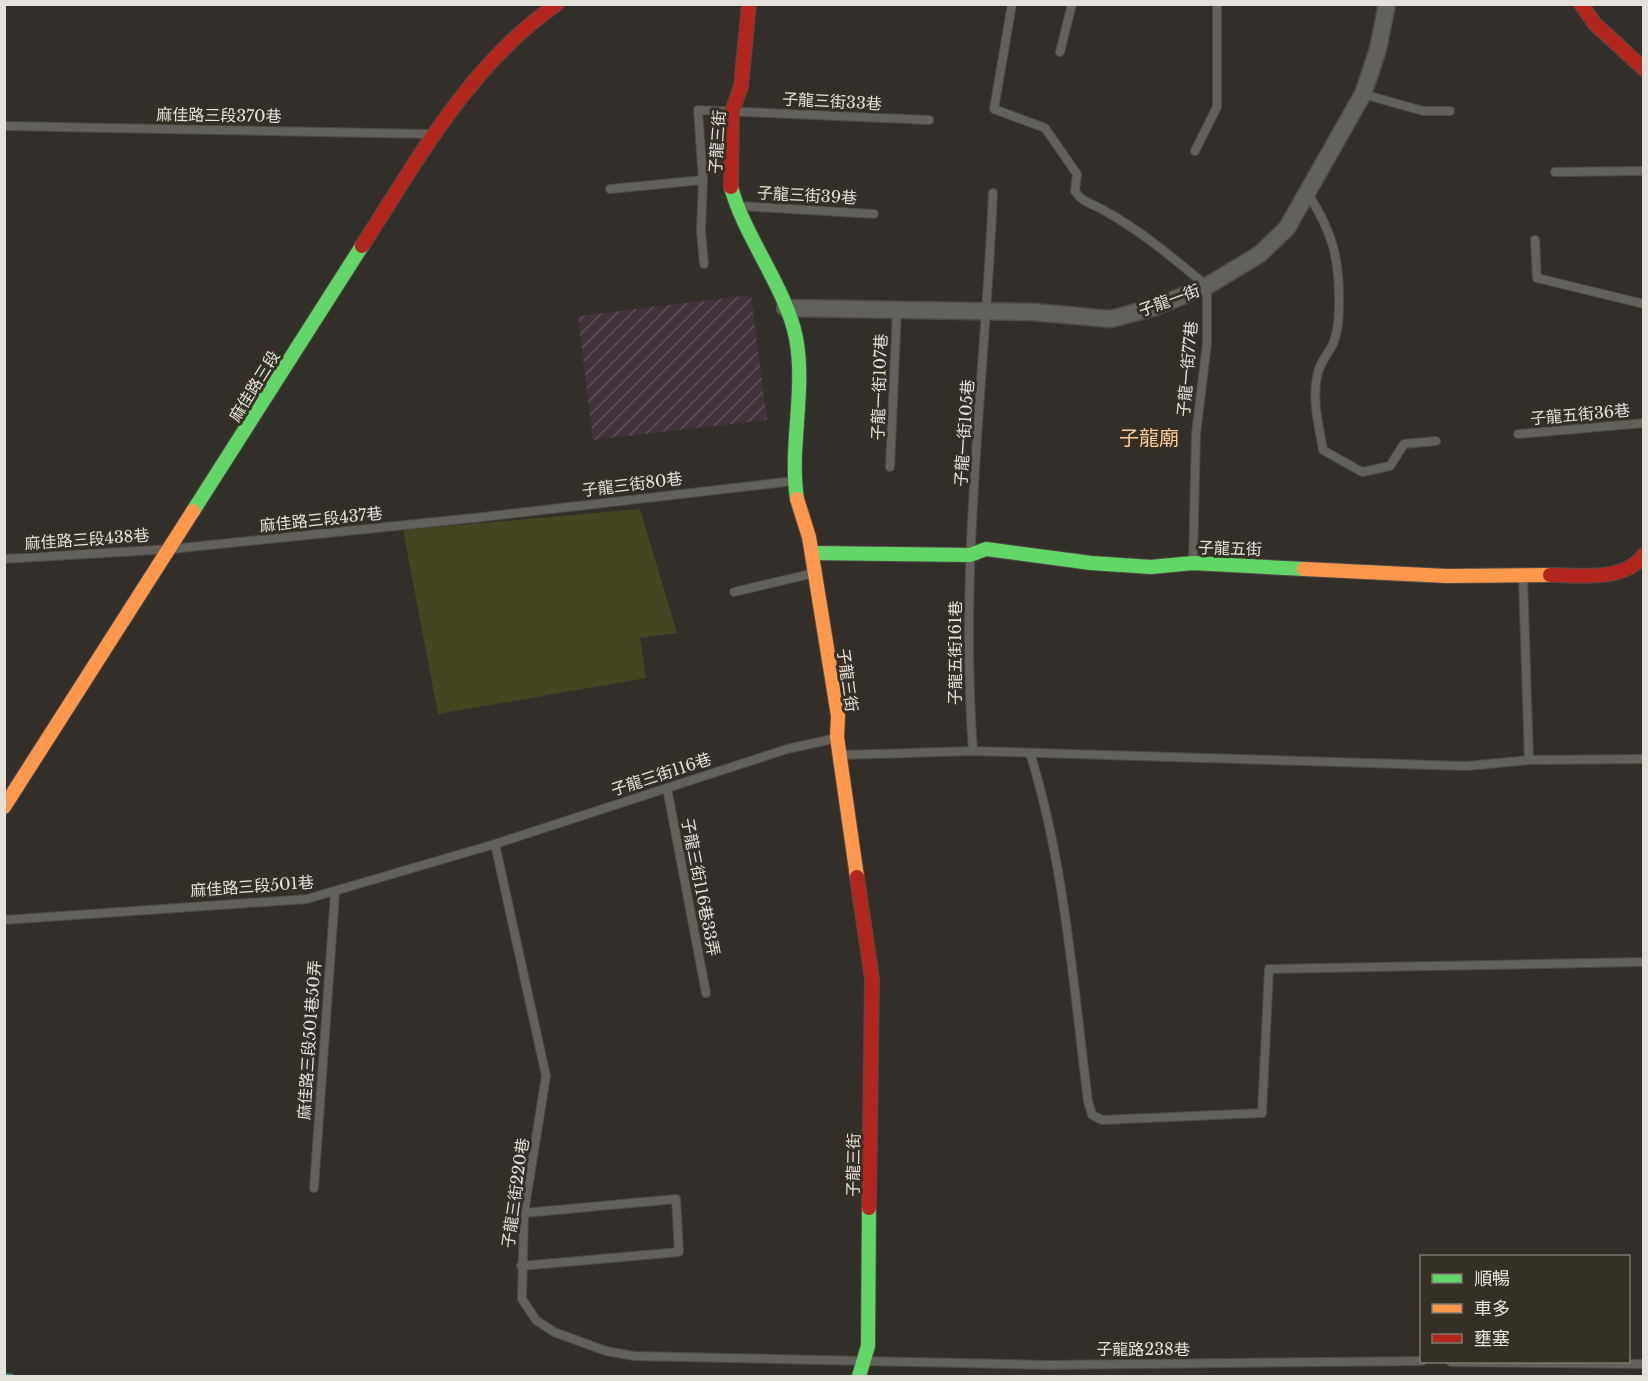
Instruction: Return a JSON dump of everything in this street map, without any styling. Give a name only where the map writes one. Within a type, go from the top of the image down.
[{"type":"street","name":"麻佳路三段","points":[[4,807],[434,135],[495,55],[524,27],[557,4]]},
{"type":"street","name":"子龍三街","points":[[749,4],[741,86],[732,112],[730,183],[796,338],[798,447],[794,480],[797,502],[812,553],[838,716],[837,737],[872,979],[868,1346],[859,1377]]},
{"type":"street","name":"子龍一街","points":[[785,308],[1033,312],[1111,319],[1155,307],[1207,286],[1260,254],[1287,228],[1363,94],[1378,49],[1387,4]]},
{"type":"street","points":[[1581,4],[1595,24],[1644,69]]},
{"type":"street","name":"子龍五街","points":[[812,553],[970,555],[986,549],[1091,563],[1141,566],[1193,563],[1447,576],[1611,575],[1639,562],[1644,555]]},
{"type":"lane","points":[[1012,4],[994,110],[1045,128],[1077,174],[1075,191],[1081,200],[1137,228],[1207,286]]},
{"type":"lane","points":[[1060,52],[1072,4]]},
{"type":"lane","points":[[1195,151],[1217,106],[1217,4]]},
{"type":"lane","points":[[1363,94],[1423,111],[1450,111]]},
{"type":"lane","name":"子龍三街33巷","points":[[703,180],[698,110],[929,120]]},
{"type":"lane","name":"麻佳路三段370巷","points":[[4,126],[434,135]]},
{"type":"lane","points":[[1555,172],[1644,171]]},
{"type":"lane","points":[[610,189],[703,180],[701,231],[704,264]]},
{"type":"lane","name":"子龍一街105巷","points":[[970,555],[988,313],[993,193]]},
{"type":"lane","points":[[1308,194],[1324,219],[1335,247],[1339,268],[1340,318],[1333,344],[1320,363],[1316,378],[1315,400],[1323,450],[1362,472],[1390,466],[1404,444],[1436,441]]},
{"type":"lane","name":"子龍三街39巷","points":[[738,206],[874,214]]},
{"type":"lane","points":[[1535,240],[1537,278],[1644,304]]},
{"type":"lane","name":"子龍一街77巷","points":[[1193,563],[1196,434],[1207,343],[1207,286]]},
{"type":"lane","name":"子龍一街107巷","points":[[890,467],[897,309]]},
{"type":"lane","name":"子龍五街36巷","points":[[1518,434],[1644,423]]},
{"type":"lane","name":"子龍三街80巷","points":[[474,518],[794,480]]},
{"type":"lane","name":"麻佳路三段437巷","points":[[171,549],[474,518]]},
{"type":"lane","name":"麻佳路三段438巷","points":[[4,559],[171,549]]},
{"type":"lane","name":"子龍五街161巷","points":[[970,555],[968,687],[973,751]]},
{"type":"lane","points":[[734,591],[815,573]]},
{"type":"lane","points":[[1523,576],[1529,760]]},
{"type":"lane","name":"子龍三街116巷","points":[[495,844],[787,749],[837,737]]},
{"type":"lane","points":[[841,755],[973,751],[1467,766],[1529,760],[1644,759]]},
{"type":"lane","points":[[1030,753],[1043,795],[1058,867],[1088,1101],[1092,1115],[1102,1120],[1262,1113],[1269,969],[1644,962]]},
{"type":"lane","name":"子龍三街116巷33弄","points":[[667,788],[706,993]]},
{"type":"lane","name":"子龍三街220巷","points":[[495,844],[545,1063],[544,1098],[524,1213],[521,1266],[522,1299],[536,1320],[554,1332],[606,1351],[634,1356],[864,1363]]},
{"type":"lane","name":"麻佳路三段501巷","points":[[4,920],[307,899],[335,893],[495,844]]},
{"type":"lane","name":"麻佳路三段501巷50弄","points":[[314,1188],[335,893]]},
{"type":"lane","points":[[521,1266],[679,1252],[676,1199],[524,1213]]},
{"type":"lane","name":"子龍路238巷","points":[[864,1363],[1047,1365],[1420,1361]]},
{"type":"lane","points":[[1548,1363],[1644,1364]]},
{"type":"shaded area","points":[[751,295],[767,420],[593,440],[578,316]]},
{"type":"green space","points":[[640,509],[677,633],[640,638],[646,678],[438,714],[403,530]]},
{"type":"waterway","points":[[4,1375],[12,1376]]},
{"type":"traffic: fast","points":[[731,187],[745,225],[784,301],[796,338],[799,358],[795,459],[797,499]]},
{"type":"traffic: fast","points":[[193,511],[362,246]]},
{"type":"traffic: fast","points":[[812,553],[970,555],[986,549],[1091,563],[1151,567],[1193,563],[1304,569]]},
{"type":"traffic: fast","points":[[859,1376],[868,1346],[869,1208]]},
{"type":"traffic: slow","points":[[797,499],[809,537],[838,716],[837,737],[857,877]]},
{"type":"traffic: slow","points":[[4,807],[193,511]]},
{"type":"traffic: slow","points":[[1304,569],[1447,576],[1550,575]]},
{"type":"traffic: jam","points":[[362,246],[425,147],[472,84],[526,28],[557,4]]},
{"type":"traffic: jam","points":[[731,187],[732,112],[741,86],[749,4]]},
{"type":"traffic: jam","points":[[1581,4],[1595,24],[1644,69]]},
{"type":"traffic: jam","points":[[1550,575],[1588,576],[1613,573],[1625,570],[1644,555]]},
{"type":"traffic: jam","points":[[857,877],[872,979],[869,1208]]},
{"type":"district","name":"子龍廟","points":[[1149,438]]}]
